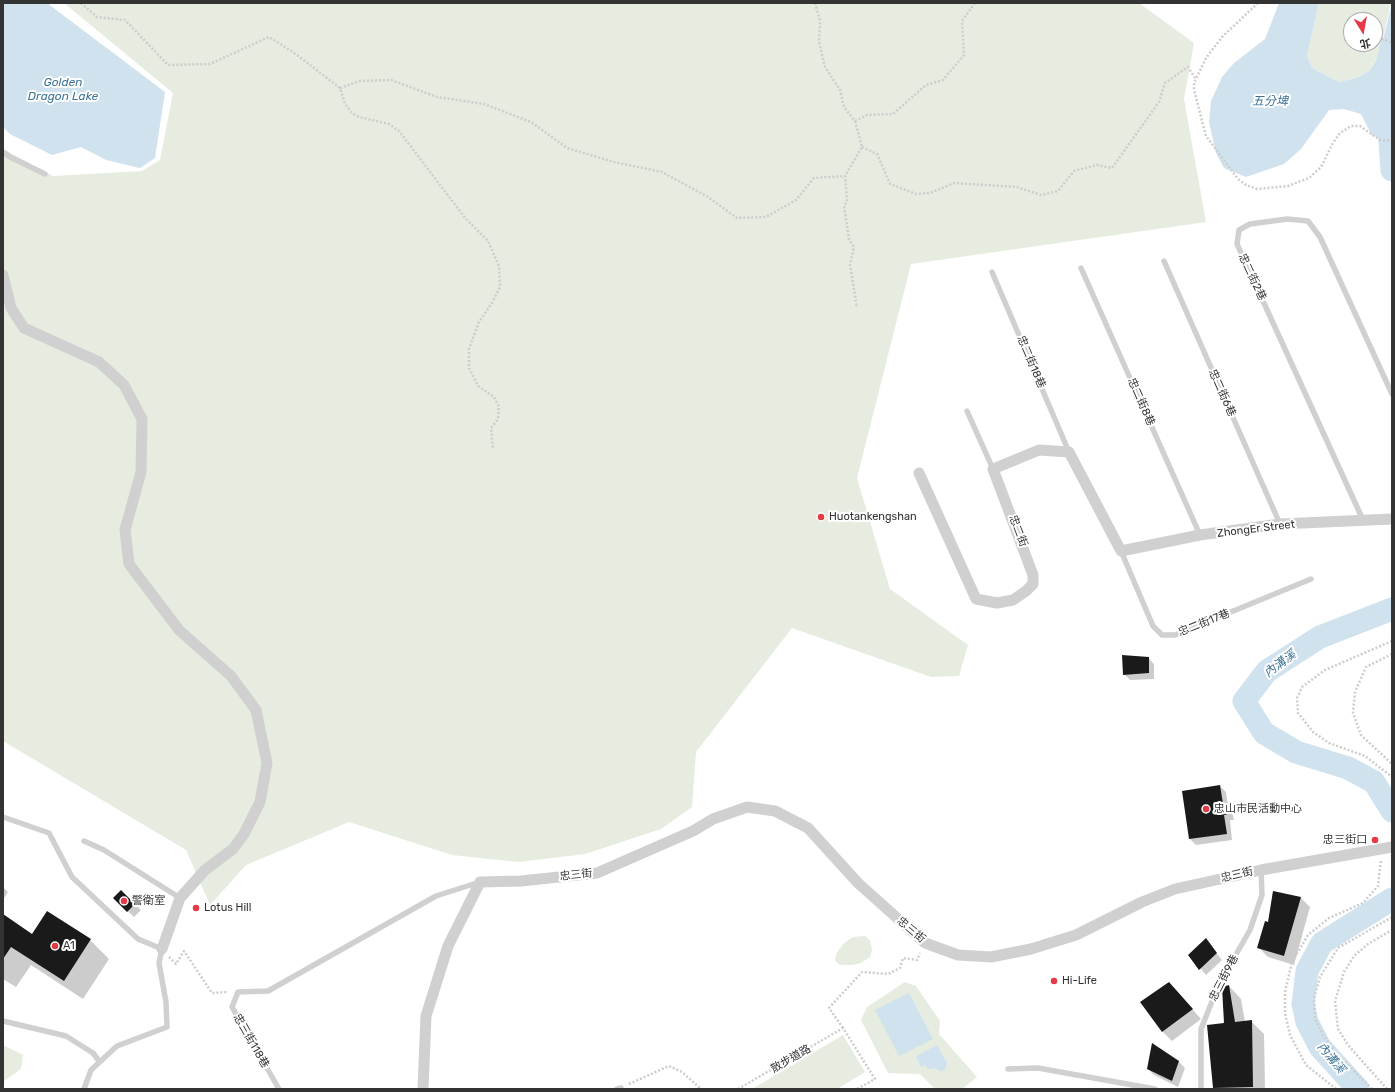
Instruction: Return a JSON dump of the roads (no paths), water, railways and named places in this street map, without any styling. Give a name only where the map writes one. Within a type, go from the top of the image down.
[{"type":"street","points":[[3,275],[11,308],[24,328],[99,362],[124,385],[142,419],[141,472],[125,530],[128,564],[179,630],[231,676],[256,710],[267,763],[260,802],[244,834],[233,849],[205,870],[180,898],[162,949]]},
{"type":"street","points":[[993,469],[1039,450],[1069,452],[1121,551]]},
{"type":"street","name":"忠二街","points":[[919,473],[976,599],[997,603],[1013,600],[1026,591],[1033,584],[1033,575],[993,469]]},
{"type":"street","name":"ZhongEr Street","points":[[1121,551],[1200,535],[1280,524],[1392,519]]},
{"type":"street","name":"忠三街","points":[[480,882],[522,880],[596,873],[693,831],[713,819],[748,807],[775,811],[808,828],[858,883],[925,942],[958,955],[991,957],[1031,949],[1076,935],[1142,902],[1175,889],[1261,870],[1392,847]]},
{"type":"street","points":[[423,1089],[426,1016],[448,946],[480,882]]},
{"type":"lane","points":[[3,152],[10,158],[45,174]]},
{"type":"lane","name":"忠二街2巷","points":[[1363,520],[1237,244],[1239,230],[1250,224],[1287,220],[1308,221],[1320,237],[1392,394]]},
{"type":"lane","name":"忠二街6巷","points":[[1164,262],[1280,524]]},
{"type":"lane","name":"忠二街8巷","points":[[1081,268],[1200,535]]},
{"type":"lane","name":"忠二街18巷","points":[[992,272],[1069,452]]},
{"type":"lane","points":[[967,411],[993,469]]},
{"type":"lane","name":"忠二街17巷","points":[[1121,551],[1153,626],[1162,635],[1175,635],[1310,579]]},
{"type":"lane","points":[[3,817],[49,833],[72,877],[138,939],[162,949],[159,963],[166,1002],[167,1026],[117,1046],[91,1070],[84,1089]]},
{"type":"lane","points":[[84,841],[104,850],[180,898]]},
{"type":"lane","name":"忠三街9巷","points":[[1201,1089],[1201,1029],[1218,984],[1250,930],[1262,895],[1261,870]]},
{"type":"lane","name":"忠三街","points":[[238,992],[268,991],[436,896],[480,882]]},
{"type":"lane","name":"忠三街118巷","points":[[238,992],[232,1007],[279,1089]]},
{"type":"lane","points":[[3,1021],[66,1036],[93,1053],[99,1061]]},
{"type":"lane","points":[[1008,1069],[1038,1068],[1156,1089]]},
{"type":"water","name":"Golden Dragon Lake","points":[[3,3],[47,3],[165,92],[155,158],[140,168],[106,160],[81,147],[52,155],[10,134],[3,127]]},
{"type":"water","name":"五分埤","points":[[1279,3],[1319,3],[1307,56],[1312,68],[1339,82],[1356,78],[1369,71],[1380,52],[1383,52],[1383,40],[1392,3],[1392,59],[1387,87],[1386,138],[1372,136],[1361,114],[1344,109],[1329,110],[1301,149],[1284,164],[1246,177],[1224,168],[1216,153],[1209,122],[1211,101],[1222,77],[1234,63],[1265,39]]},
{"type":"water","points":[[909,993],[933,1039],[899,1056],[875,1010]]},
{"type":"water","points":[[937,1045],[947,1063],[945,1070],[939,1071],[936,1068],[928,1069],[925,1065],[921,1067],[916,1056]]},
{"type":"waterway","name":"內溝溪","points":[[1392,46],[1381,88],[1390,141],[1392,170]]},
{"type":"waterway","name":"內溝溪","points":[[1392,609],[1320,637],[1267,671],[1244,701],[1264,733],[1296,752],[1348,768],[1374,782],[1392,811]]},
{"type":"waterway","name":"內溝溪","points":[[1358,1089],[1320,1047],[1307,1022],[1303,1004],[1307,971],[1322,943],[1392,899]]},
{"type":"place","name":"Huotankengshan","points":[[821,517]]},
{"type":"place","name":"忠山市民活動中心","points":[[1206,809]]},
{"type":"place","name":"忠三街口","points":[[1375,840]]},
{"type":"place","name":"警衛室","points":[[124,901]]},
{"type":"place","name":"Lotus Hill","points":[[196,908]]},
{"type":"place","name":"A1","points":[[55,946]]},
{"type":"place","name":"Hi-Life","points":[[1054,981]]}]
